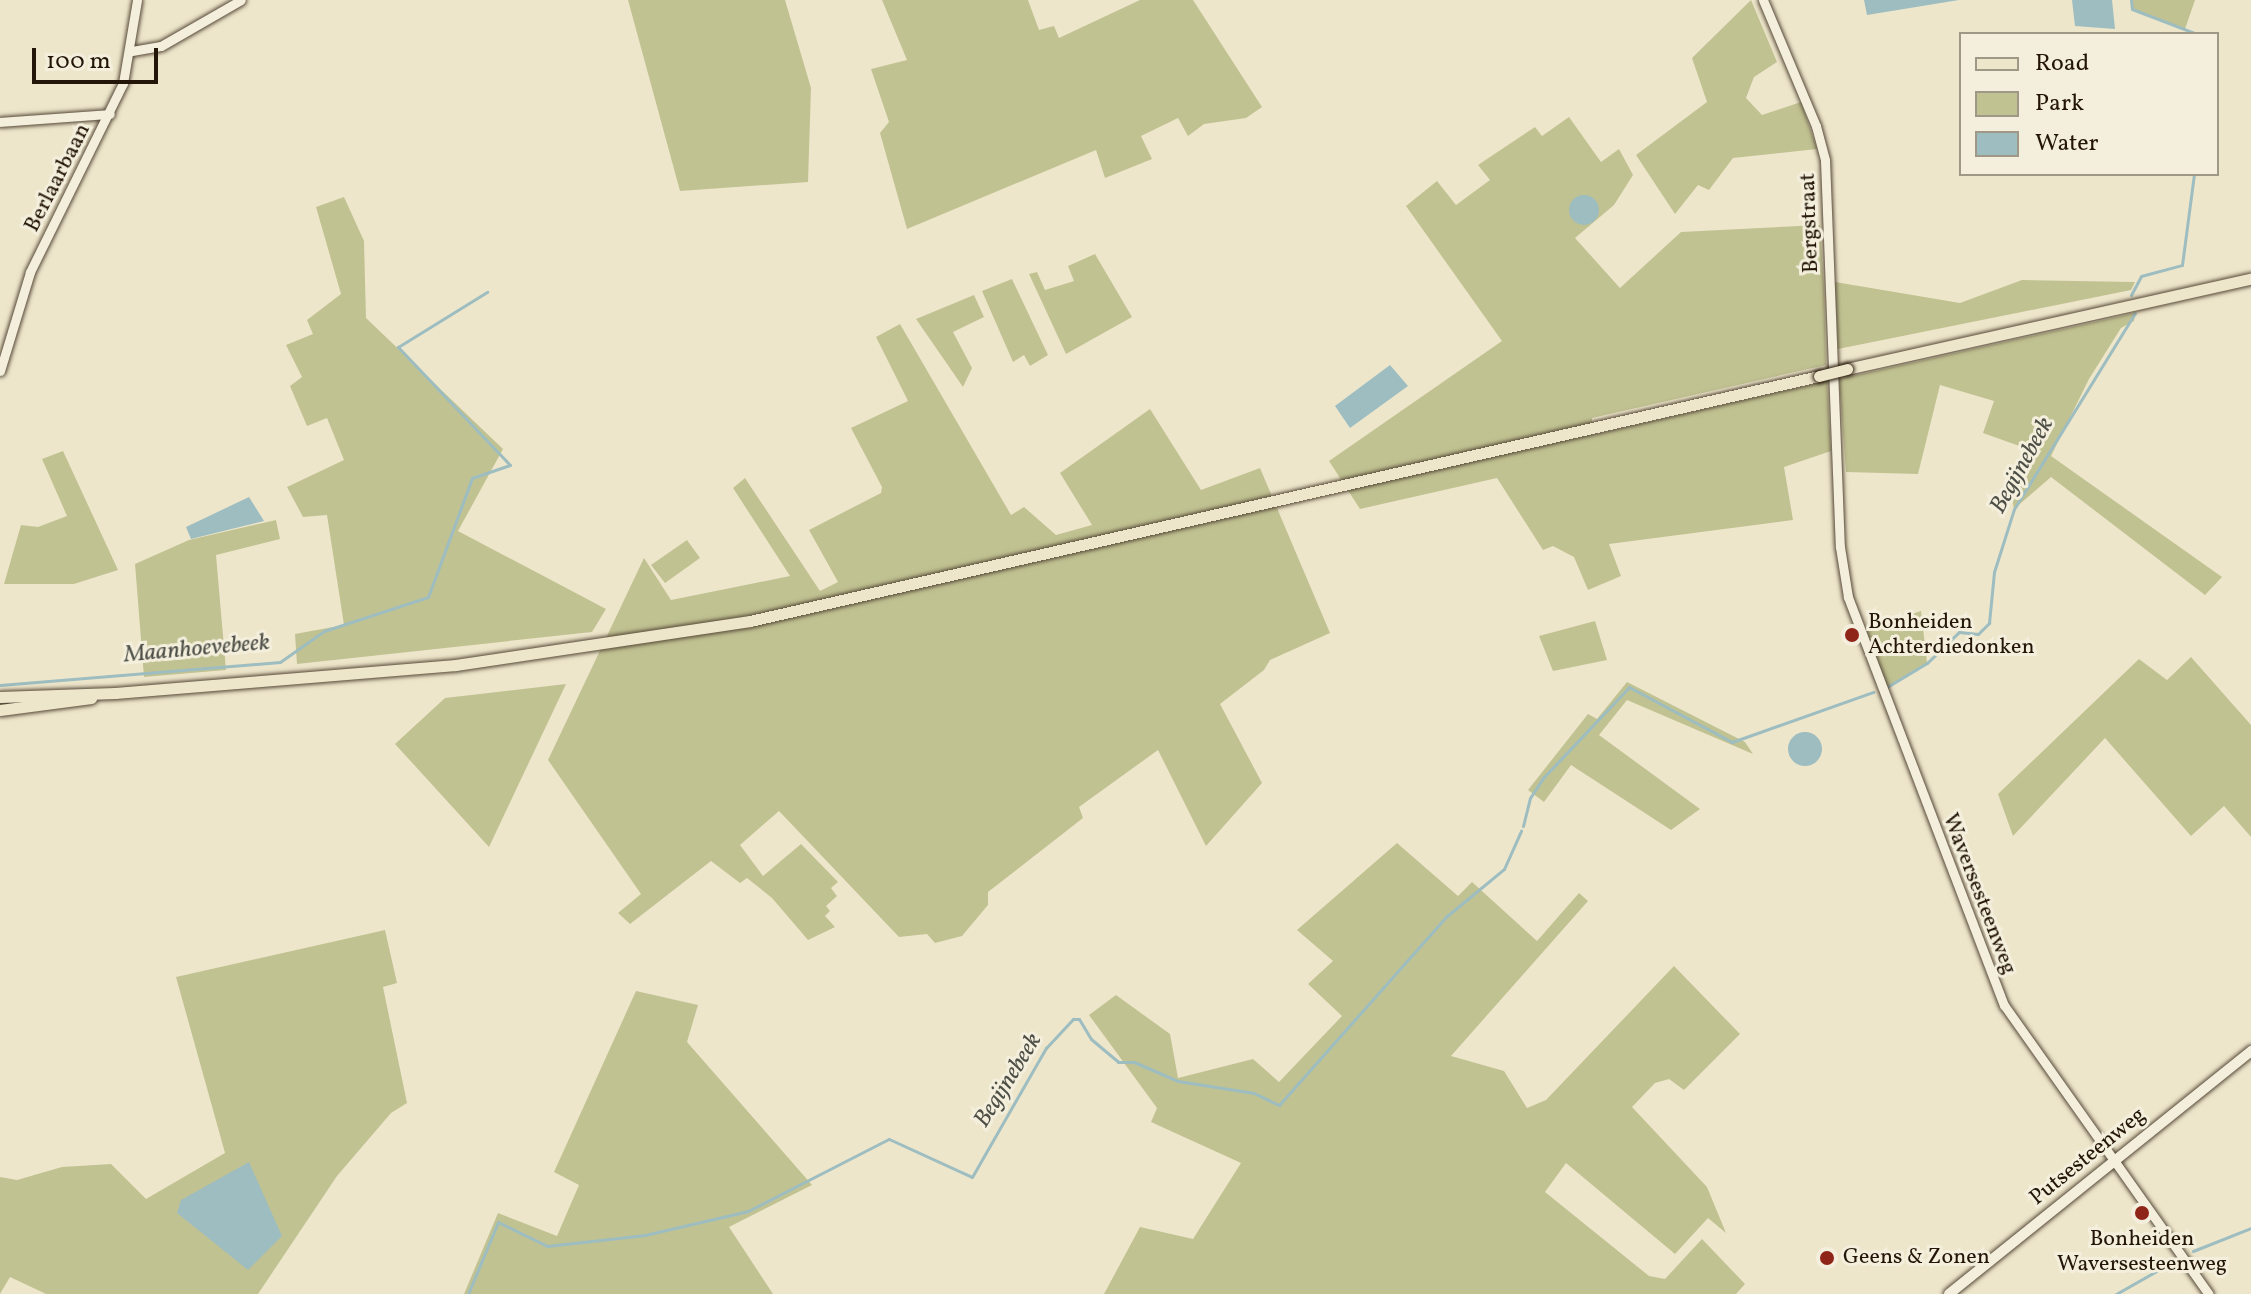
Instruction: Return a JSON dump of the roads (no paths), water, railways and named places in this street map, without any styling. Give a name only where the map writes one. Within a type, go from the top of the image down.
[{"type":"main road","points":[[0,710],[115,693],[605,646],[885,592],[1847,369],[2251,279]]},
{"type":"main road","points":[[0,697],[115,693]]},
{"type":"main road","name":"Putsesteenweg","points":[[1949,1294],[2251,1051]]},
{"type":"street","name":"Berlaarbaan","points":[[0,371],[30,272],[110,114],[132,51],[137,0]]},
{"type":"street","points":[[132,51],[161,46],[241,0]]},
{"type":"street","name":"Bergstraat","points":[[1763,0],[1816,126],[1825,160],[1837,455]]},
{"type":"street","points":[[0,122],[110,114]]},
{"type":"street","name":"Waversesteenweg","points":[[1837,455],[1848,597],[1987,972],[2034,1050],[2209,1294]]},
{"type":"water","points":[[1864,0],[1959,0],[1867,15]]},
{"type":"water","points":[[2072,0],[2112,0],[2115,29],[2075,26]]},
{"type":"water","points":[[1584,195],[1595,199],[1599,210],[1595,221],[1584,225],[1573,221],[1569,210],[1573,199]]},
{"type":"water","points":[[1390,365],[1408,386],[1350,428],[1335,406]]},
{"type":"water","points":[[249,497],[264,521],[191,539],[186,527]]},
{"type":"water","points":[[1805,732],[1817,737],[1822,749],[1817,761],[1805,766],[1793,761],[1788,749],[1793,737]]},
{"type":"water","points":[[249,1162],[282,1236],[248,1270],[177,1213],[181,1200]]},
{"type":"waterway","name":"Begijnebeek","points":[[2131,0],[2132,9],[2192,32]]},
{"type":"waterway","name":"Begijnebeek","points":[[2131,295],[2141,276],[2182,265],[2194,176]]},
{"type":"waterway","name":"Maanhoevebeek","points":[[0,685],[280,662],[324,631],[428,597],[472,478],[510,465],[398,347],[487,292]]},
{"type":"waterway","name":"Begijnebeek","points":[[1887,687],[1927,663],[1959,632],[1978,634],[1989,623],[1994,572],[2014,509],[2135,313]]},
{"type":"waterway","name":"Begijnebeek","points":[[1523,826],[1530,798],[1543,778],[1629,687],[1732,742],[1873,692]]},
{"type":"waterway","name":"Begijnebeek","points":[[468,1294],[498,1222],[547,1246],[645,1235],[748,1211],[889,1139],[972,1177],[1046,1048],[1073,1019],[1079,1019],[1091,1039],[1118,1062],[1134,1062],[1178,1081],[1254,1093],[1279,1105],[1447,916],[1504,869],[1521,831]]},
{"type":"waterway","points":[[2193,1251],[2251,1228]]},
{"type":"waterway","points":[[2116,1294],[2174,1261]]},
{"type":"place","name":"Bonheiden Achterdiedonken","points":[[1852,635]]},
{"type":"place","name":"Bonheiden Waversesteenweg","points":[[2142,1213]]},
{"type":"place","name":"Geens & Zonen","points":[[1827,1258]]}]
